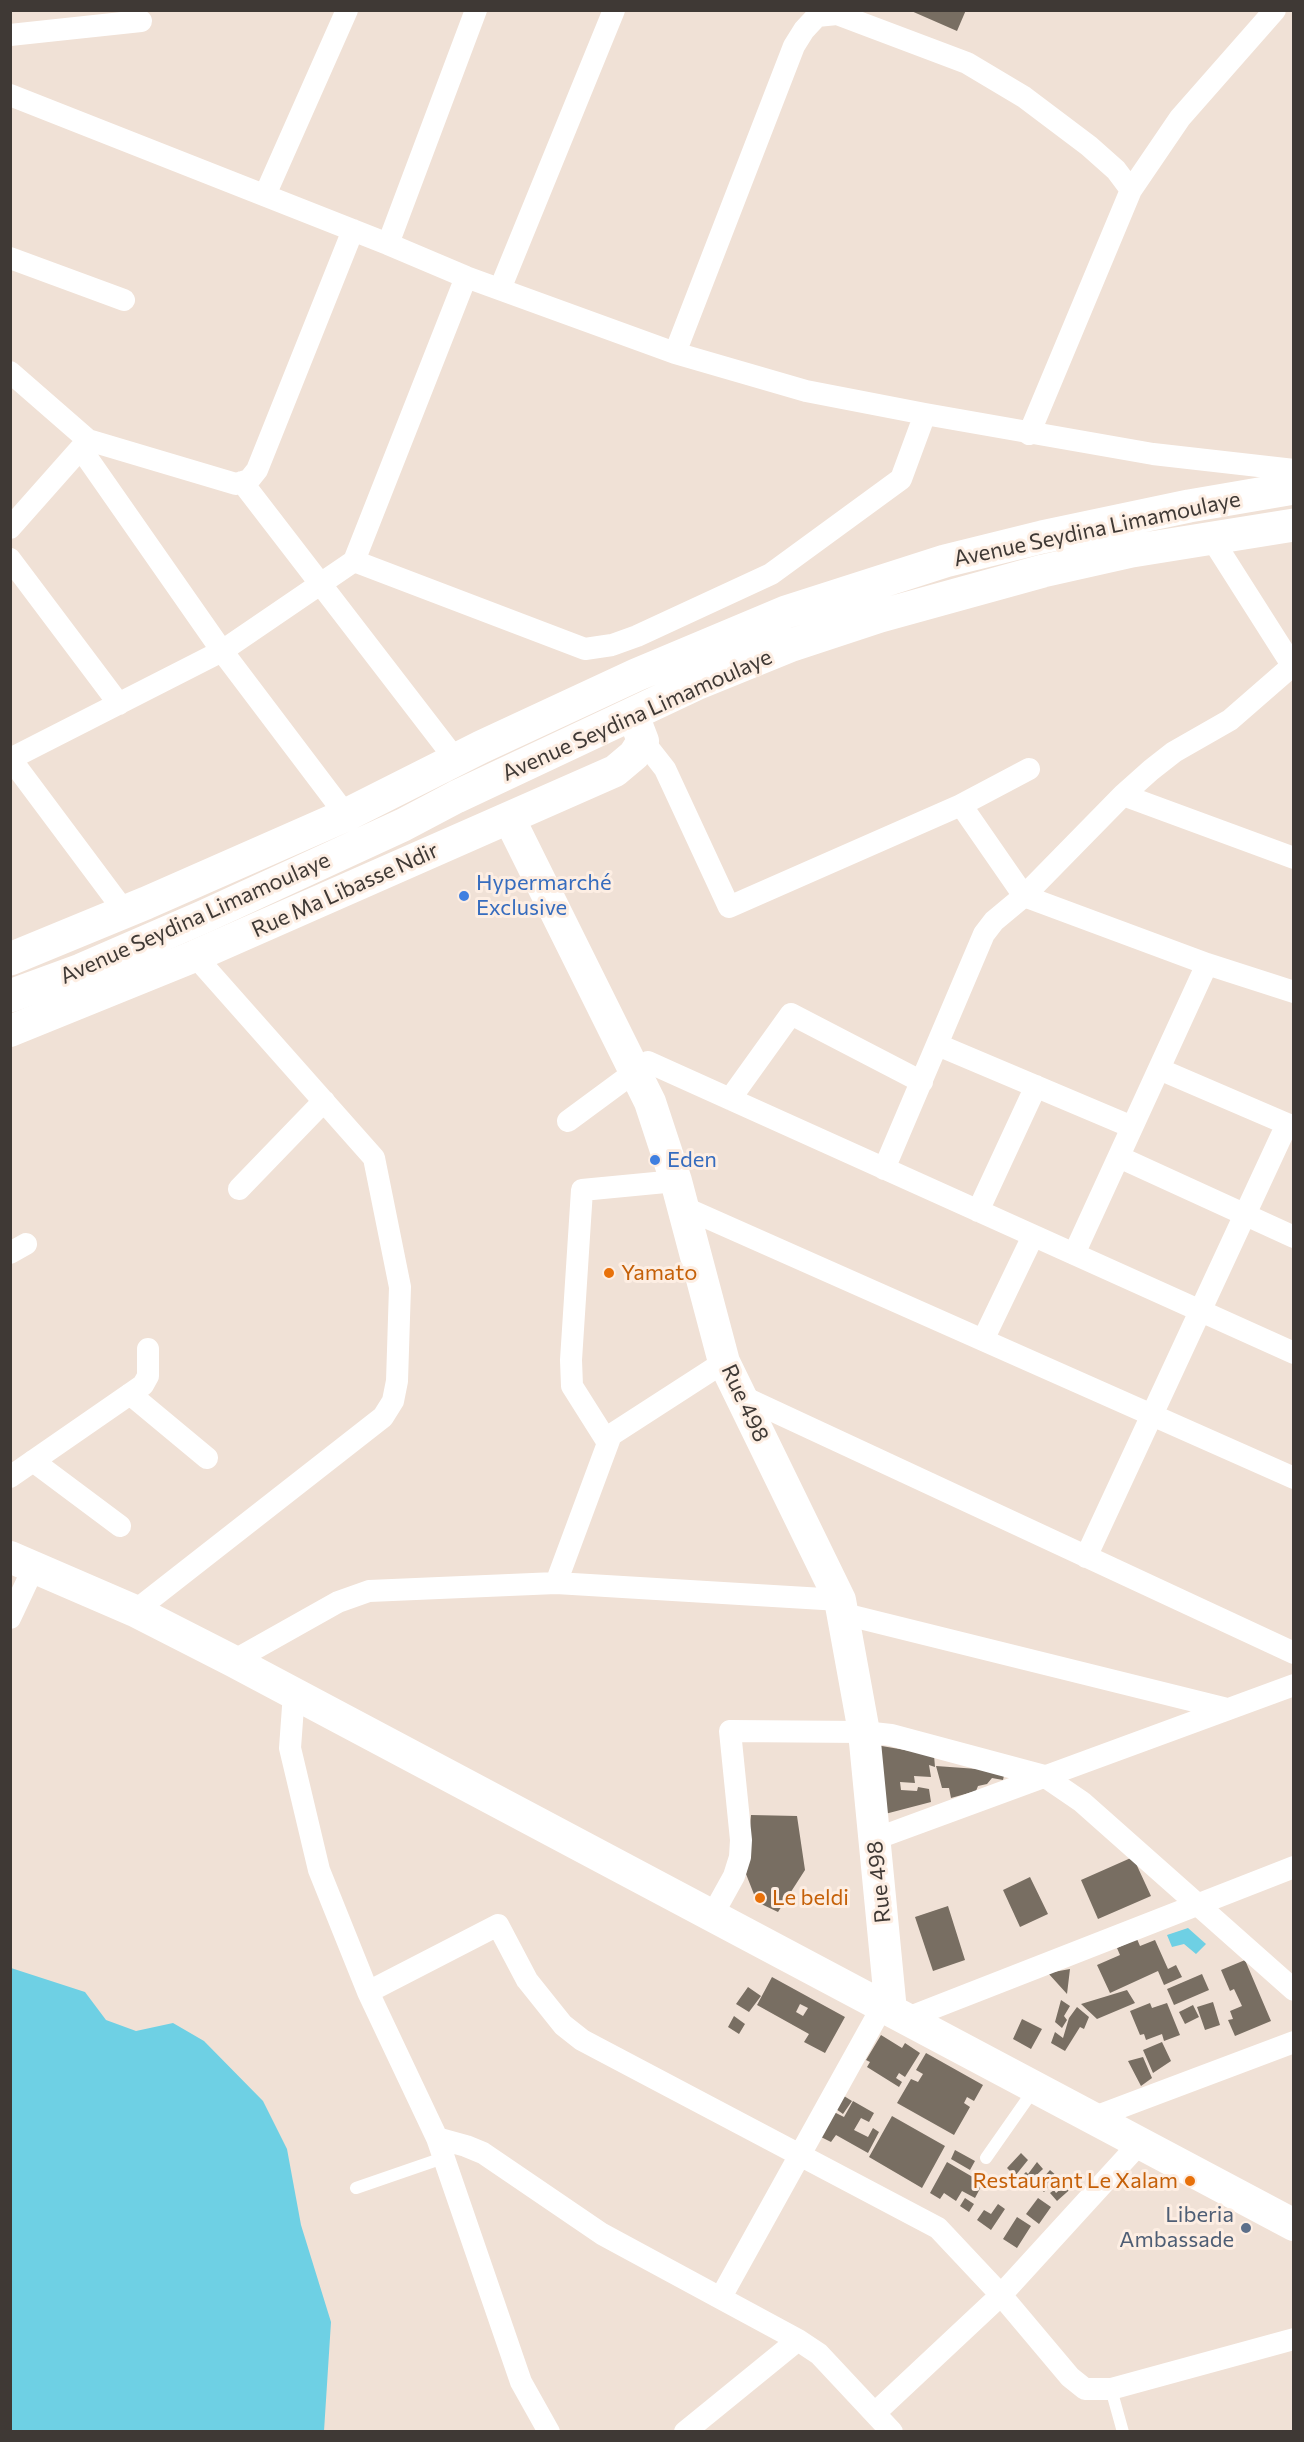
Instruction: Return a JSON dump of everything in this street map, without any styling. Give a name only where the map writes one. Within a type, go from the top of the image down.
[{"type":"highway","name":"Avenue Seydina Limamoulaye","points":[[10,959],[125,912],[346,815],[456,760],[647,670],[786,612],[945,561],[1042,537],[1167,510],[1293,488]]},
{"type":"highway","name":"Avenue Seydina Limamoulaye","points":[[10,996],[81,970],[638,728],[696,684],[792,645],[880,616],[1043,571],[1132,551],[1293,525]]},
{"type":"street","points":[[265,195],[347,10]]},
{"type":"street","points":[[388,243],[476,10]]},
{"type":"street","points":[[500,289],[614,10]]},
{"type":"street","points":[[1029,434],[1131,190],[1180,118],[1275,10]]},
{"type":"street","points":[[675,352],[794,46],[817,16],[838,12],[967,63],[1023,97],[1089,146],[1116,170],[1131,190]]},
{"type":"street","points":[[10,34],[141,21]]},
{"type":"street","points":[[10,95],[388,243],[466,277],[675,352],[806,391],[1029,434],[1153,454],[1293,470]]},
{"type":"street","points":[[85,444],[236,484],[249,480],[257,470],[353,231]]},
{"type":"street","points":[[10,258],[124,300]]},
{"type":"street","points":[[125,912],[11,759],[222,651],[354,561],[466,277]]},
{"type":"street","points":[[10,372],[85,444],[222,651],[346,815]]},
{"type":"street","points":[[354,561],[585,649],[612,645],[637,636],[771,574],[901,479],[925,414]]},
{"type":"street","points":[[10,528],[85,444]]},
{"type":"street","points":[[243,482],[456,760]]},
{"type":"street","points":[[884,1169],[984,934],[994,921],[1024,896],[1123,795],[1174,752],[1230,720],[1293,667],[1285,642],[1212,539]]},
{"type":"street","points":[[10,559],[118,704]]},
{"type":"street","points":[[638,728],[665,769],[729,907],[961,805],[1029,769]]},
{"type":"street","name":"Rue Ma Libasse Ndir","points":[[10,1031],[195,956],[615,771],[634,755],[638,728]]},
{"type":"street","points":[[1123,795],[1293,858]]},
{"type":"street","points":[[961,805],[1024,896],[1207,964],[1293,992]]},
{"type":"street","name":"Rue 498","points":[[509,818],[650,1102],[680,1194],[724,1362],[842,1607],[864,1732],[893,2012]]},
{"type":"street","points":[[135,1611],[383,1416],[393,1401],[397,1381],[400,1287],[377,1168],[368,1150],[195,956]]},
{"type":"street","points":[[1074,1254],[1207,964]]},
{"type":"street","points":[[730,1099],[791,1014],[922,1082]]},
{"type":"street","points":[[938,1045],[1132,1127]]},
{"type":"street","points":[[568,1121],[648,1062],[1293,1353]]},
{"type":"street","points":[[1086,1557],[1245,1215],[1290,1126],[1159,1069]]},
{"type":"street","points":[[978,1211],[1036,1086]]},
{"type":"street","points":[[239,1189],[324,1101]]},
{"type":"street","points":[[1119,1156],[1293,1237]]},
{"type":"street","points":[[608,1443],[572,1386],[571,1360],[582,1190],[680,1194],[983,1340],[1293,1478]]},
{"type":"street","points":[[983,1340],[1033,1236]]},
{"type":"street","points":[[10,1477],[143,1384],[148,1376],[148,1349]]},
{"type":"street","points":[[556,1583],[611,1435],[724,1362]]},
{"type":"street","points":[[130,1394],[207,1458]]},
{"type":"street","points":[[740,1395],[1293,1653]]},
{"type":"street","points":[[33,1461],[120,1526]]},
{"type":"street","points":[[10,1618],[22,1562],[135,1611],[713,1914],[1293,2225]]},
{"type":"street","points":[[233,1661],[338,1602],[369,1591],[556,1583],[842,1607],[1227,1709]]},
{"type":"street","points":[[875,1839],[1293,1685]]},
{"type":"street","points":[[294,1693],[290,1748],[319,1870],[368,1992],[440,2148],[521,2382],[549,2432]]},
{"type":"street","points":[[713,1914],[734,1876],[740,1857],[741,1840],[730,1731],[864,1732],[891,1735],[1044,1776],[1082,1802],[1293,1990]]},
{"type":"street","points":[[721,2296],[799,2156],[893,2012],[1197,1905],[1293,1867]]},
{"type":"street","points":[[368,1992],[498,1925],[527,1980],[563,2025],[582,2040],[938,2228],[1001,2295],[1070,2377],[1085,2390],[1112,2389],[1293,2339]]},
{"type":"street","points":[[1092,2118],[1293,2042]]},
{"type":"street","points":[[875,2414],[1001,2295],[1139,2144]]},
{"type":"street","points":[[440,2148],[466,2145],[483,2153],[602,2235],[721,2296],[798,2340],[819,2354],[892,2432]]},
{"type":"street","points":[[685,2432],[798,2340]]},
{"type":"lane","points":[[986,2158],[1035,2088]]},
{"type":"lane","points":[[356,2188],[440,2148]]},
{"type":"lane","points":[[1112,2389],[1123,2432]]},
{"type":"water","points":[[1188,1928],[1206,1944],[1196,1954],[1184,1944],[1172,1947],[1167,1935]]},
{"type":"water","points":[[11,1968],[85,1992],[106,2020],[136,2031],[173,2023],[204,2041],[263,2101],[287,2149],[301,2225],[331,2322],[324,2431],[11,2431]]},
{"type":"building","points":[[909,10],[966,10],[957,31]]},
{"type":"building","points":[[876,1745],[934,1755],[935,1767],[929,1765],[931,1777],[914,1776],[915,1783],[900,1782],[901,1790],[917,1791],[918,1787],[929,1789],[931,1802],[885,1814]]},
{"type":"building","points":[[936,1766],[1005,1771],[1003,1780],[992,1778],[987,1784],[978,1786],[976,1791],[951,1798],[949,1788],[942,1788]]},
{"type":"building","points":[[751,1815],[797,1816],[805,1870],[778,1912],[757,1902],[746,1874]]},
{"type":"building","points":[[1133,1857],[1151,1896],[1098,1919],[1081,1880]]},
{"type":"building","points":[[1030,1877],[1048,1914],[1020,1927],[1003,1890]]},
{"type":"building","points":[[948,1906],[965,1960],[933,1971],[915,1917]]},
{"type":"building","points":[[1137,1939],[1140,1946],[1155,1940],[1168,1969],[1176,1965],[1182,1977],[1164,1985],[1158,1971],[1110,1993],[1097,1965],[1120,1955],[1117,1948]]},
{"type":"building","points":[[1245,1960],[1271,2021],[1235,2036],[1228,2020],[1233,2019],[1230,2011],[1242,2006],[1234,1989],[1230,1991],[1221,1970]]},
{"type":"building","points":[[1070,1969],[1067,1994],[1048,1973]]},
{"type":"building","points":[[1202,1974],[1209,1990],[1174,2005],[1167,1989]]},
{"type":"building","points":[[772,1977],[845,2017],[825,2053],[804,2042],[809,2034],[757,2005]],"holes":[[[800,2004],[808,2008],[803,2016],[796,2012]]]},
{"type":"building","points":[[748,1987],[761,1996],[749,2012],[736,2004]]},
{"type":"building","points":[[1127,1990],[1135,2003],[1097,2019],[1081,2004]]},
{"type":"building","points":[[1061,2000],[1070,2006],[1064,2016],[1067,2020],[1062,2028],[1055,2022]]},
{"type":"building","points":[[1213,2002],[1220,2025],[1205,2030],[1197,2007]]},
{"type":"building","points":[[1150,2003],[1152,2008],[1167,2003],[1180,2035],[1164,2041],[1162,2034],[1146,2040],[1144,2034],[1140,2035],[1130,2011]]},
{"type":"building","points":[[1193,2005],[1199,2017],[1185,2024],[1179,2012]]},
{"type":"building","points":[[1077,2007],[1089,2017],[1084,2029],[1080,2027],[1065,2051],[1051,2043],[1055,2032],[1063,2038],[1069,2018]]},
{"type":"building","points":[[734,2016],[745,2024],[739,2034],[728,2027]]},
{"type":"building","points":[[1022,2019],[1042,2029],[1031,2049],[1013,2039]]},
{"type":"building","points":[[881,2035],[902,2048],[905,2043],[920,2053],[905,2077],[899,2073],[896,2078],[902,2082],[899,2087],[867,2067],[870,2062],[866,2060]]},
{"type":"building","points":[[1162,2042],[1171,2061],[1153,2073],[1143,2050]]},
{"type":"building","points":[[926,2053],[983,2085],[974,2101],[967,2097],[964,2103],[970,2107],[954,2135],[897,2103],[911,2079],[918,2082],[923,2074],[916,2070]]},
{"type":"building","points":[[1143,2057],[1152,2078],[1141,2086],[1128,2061]]},
{"type":"building","points":[[844,2096],[852,2101],[843,2114],[836,2109]]},
{"type":"building","points":[[853,2101],[874,2113],[869,2122],[861,2118],[854,2130],[868,2137],[873,2128],[879,2132],[868,2153],[836,2135],[831,2142],[821,2137],[834,2112],[844,2117]]},
{"type":"building","points":[[892,2116],[945,2146],[922,2188],[869,2157]]},
{"type":"building","points":[[955,2150],[975,2161],[970,2170],[951,2159]]},
{"type":"building","points":[[1021,2153],[1028,2160],[1015,2176],[1007,2168]]},
{"type":"building","points":[[947,2162],[983,2183],[975,2198],[962,2191],[956,2201],[944,2193],[940,2199],[930,2193]]},
{"type":"building","points":[[1037,2162],[1043,2169],[1028,2183],[1022,2176],[1026,2172],[1028,2174]]},
{"type":"building","points":[[1050,2170],[1058,2177],[1044,2192],[1037,2185]]},
{"type":"building","points":[[1071,2180],[1075,2185],[1057,2201],[1050,2193],[1054,2190],[1056,2193]]},
{"type":"building","points":[[965,2198],[974,2204],[969,2212],[960,2206]]},
{"type":"building","points":[[1038,2198],[1051,2207],[1039,2224],[1026,2214]]},
{"type":"building","points":[[998,2204],[1005,2209],[991,2230],[977,2220],[984,2210],[991,2214]]},
{"type":"building","points":[[1017,2217],[1031,2226],[1017,2248],[1003,2239]]},
{"type":"place","name":"Hypermarché Exclusive","points":[[464,896]]},
{"type":"place","name":"Eden","points":[[655,1160]]},
{"type":"place","name":"Yamato","points":[[609,1273]]},
{"type":"place","name":"Le beldi","points":[[760,1898]]},
{"type":"place","name":"Restaurant Le Xalam","points":[[1190,2181]]},
{"type":"place","name":"Liberia Ambassade","points":[[1246,2228]]}]
